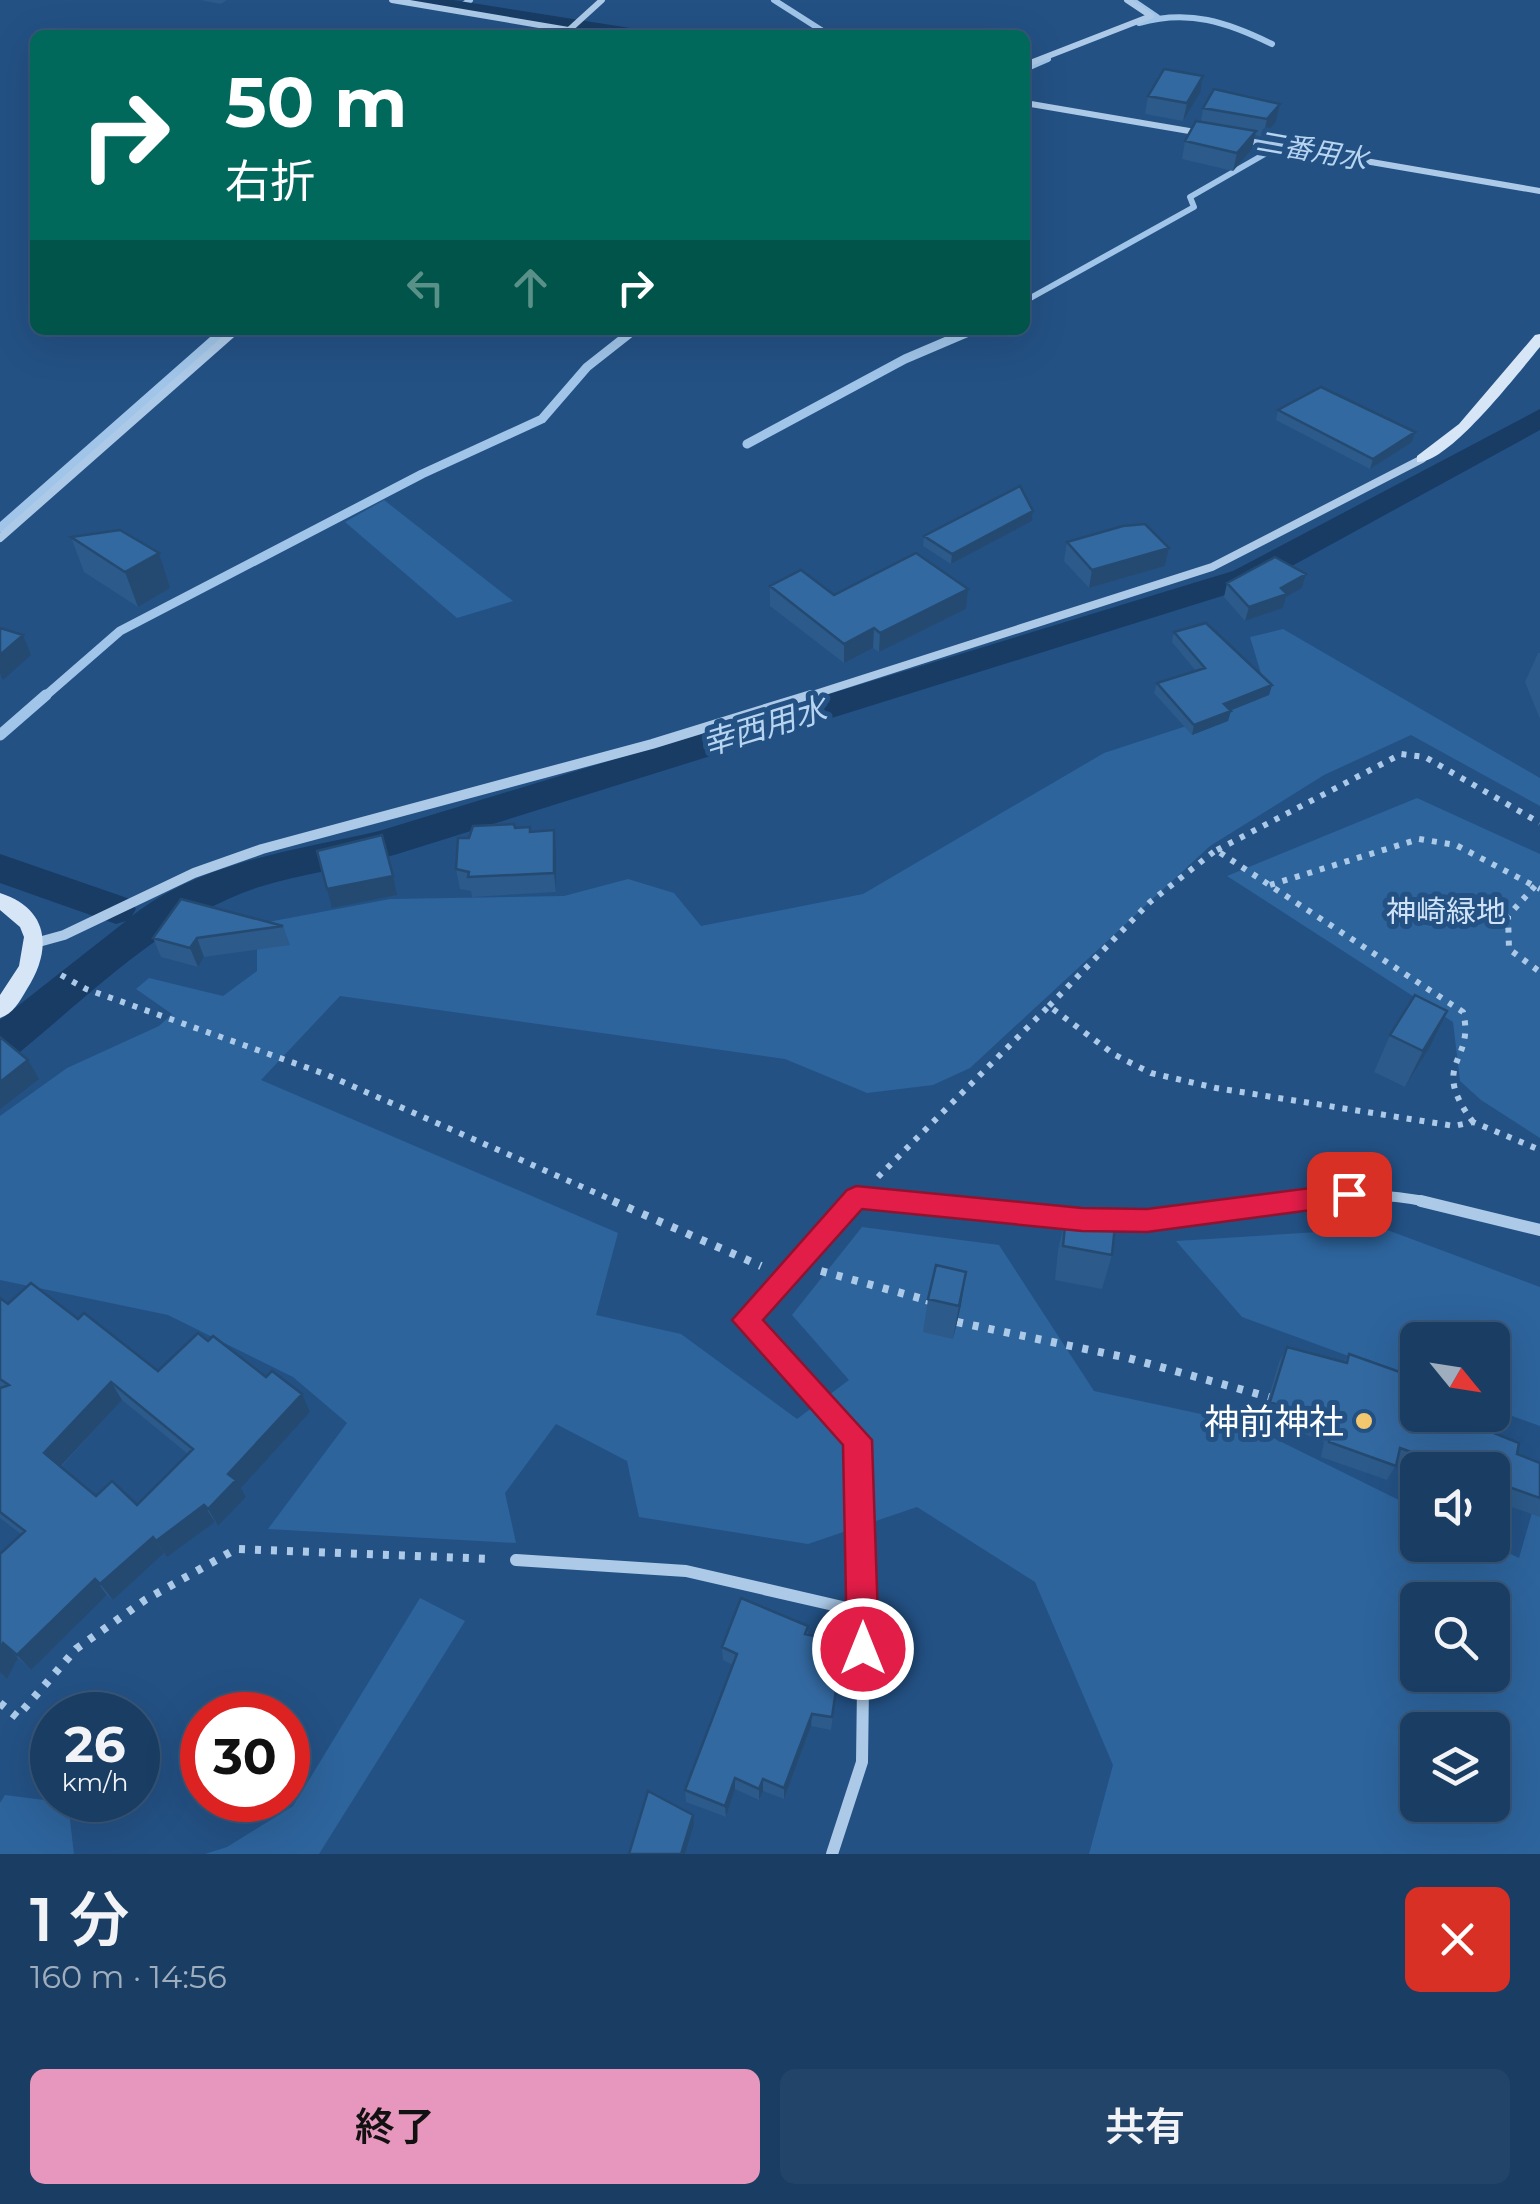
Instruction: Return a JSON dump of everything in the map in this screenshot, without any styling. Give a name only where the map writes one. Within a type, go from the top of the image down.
[{"type":"street","points":[[392,0],[572,29],[602,0]]},
{"type":"street","points":[[1030,64],[1151,16],[1128,0]]},
{"type":"street","points":[[1030,105],[1216,136]]},
{"type":"street","points":[[1235,139],[1540,191]]},
{"type":"street","points":[[0,538],[230,335]]},
{"type":"street","points":[[36,943],[64,936],[194,873],[262,849],[652,744],[1074,614],[1212,567],[1422,459],[1464,427],[1540,338]]},
{"type":"street","points":[[0,900],[23,914],[36,943],[30,967],[0,1010]]},
{"type":"street","points":[[832,1854],[862,1762],[864,1612],[857,1440],[745,1320],[856,1198],[1082,1220],[1147,1220],[1349,1194],[1398,1195],[1540,1230]]},
{"type":"street","points":[[516,1560],[686,1571],[864,1612]]},
{"type":"path","points":[[856,1198],[1150,902],[1216,850],[1371,774],[1401,754],[1425,758],[1540,823]]},
{"type":"path","points":[[1270,885],[1419,839],[1456,845],[1537,887],[1508,916],[1510,949],[1540,972]]},
{"type":"path","points":[[1216,850],[1463,1012],[1468,1030],[1448,1077],[1451,1090],[1473,1122],[1540,1150]]},
{"type":"path","points":[[61,975],[86,989],[325,1074],[783,1276]]},
{"type":"path","points":[[1049,1006],[1115,1055],[1151,1074],[1454,1126],[1473,1122]]},
{"type":"path","points":[[820,1271],[930,1302],[928,1314]]},
{"type":"path","points":[[957,1322],[1128,1358],[1296,1404]]},
{"type":"path","points":[[0,1703],[17,1717],[76,1648],[145,1600],[236,1549],[516,1560]]},
{"type":"green space","points":[[384,500],[513,601],[457,618],[345,522]]},
{"type":"green space","points":[[1283,629],[1540,778],[1540,806],[1411,735],[1324,775],[1210,846],[970,1068],[933,1085],[867,1093],[785,1059],[340,996],[261,1080],[618,1233],[596,1315],[681,1334],[797,1419],[849,1380],[792,1315],[862,1227],[999,1245],[1094,1391],[1243,1423],[1400,1501],[1400,1562],[1510,1562],[1510,1554],[1519,1558],[1540,1485],[1540,1854],[1089,1854],[1113,1765],[1035,1582],[917,1507],[808,1544],[639,1517],[627,1461],[556,1424],[505,1493],[516,1543],[268,1529],[347,1423],[293,1377],[168,1315],[0,1280],[0,1116],[67,1068],[159,1026],[172,1014],[136,989],[149,978],[223,996],[257,971],[257,931],[268,922],[390,899],[564,896],[628,879],[674,893],[701,926],[863,894],[1104,753],[1217,716],[1266,690],[1250,637]]},
{"type":"green space","name":"神崎緑地","points":[[1417,798],[1540,854],[1540,1138],[1481,1100],[1460,1081],[1453,1022],[1227,876]]},
{"type":"green space","points":[[1382,1228],[1540,1287],[1540,1426],[1510,1415],[1510,1322],[1400,1322],[1400,1375],[1242,1317],[1176,1241]]},
{"type":"green space","points":[[420,1598],[465,1621],[319,1854],[205,1854],[227,1847],[267,1822],[310,1822],[310,1778]]},
{"type":"green space","points":[[5,1795],[30,1798],[30,1822],[70,1822],[74,1854],[0,1854],[0,1803]]},
{"type":"building","points":[[1164,69],[1203,76],[1187,103],[1148,96]]},
{"type":"building","points":[[1214,89],[1280,104],[1267,119],[1203,108]]},
{"type":"building","points":[[1196,121],[1256,131],[1237,153],[1185,141]]},
{"type":"building","points":[[1321,387],[1415,432],[1373,459],[1278,410]]},
{"type":"building","points":[[1020,486],[1033,511],[952,554],[924,536]]},
{"type":"building","points":[[1145,524],[1169,548],[1092,570],[1067,542],[1123,526]]},
{"type":"building","points":[[120,530],[159,553],[125,572],[71,537]]},
{"type":"building","points":[[916,553],[968,589],[880,633],[874,628],[844,644],[770,586],[801,570],[834,595]]},
{"type":"building","points":[[1275,557],[1306,574],[1281,588],[1287,594],[1249,607],[1227,583]]},
{"type":"building","points":[[1206,623],[1272,685],[1224,704],[1231,711],[1194,725],[1157,683],[1205,668],[1174,632]]},
{"type":"building","points":[[0,628],[23,635],[0,655]]},
{"type":"building","points":[[514,824],[515,828],[530,827],[530,832],[554,830],[554,873],[468,877],[469,872],[456,869],[458,838],[469,838],[473,826]]},
{"type":"building","points":[[382,835],[393,876],[327,889],[317,851]]},
{"type":"building","points":[[181,899],[283,926],[197,938],[190,948],[153,938]]},
{"type":"building","points":[[1415,995],[1447,1011],[1423,1051],[1390,1035]]},
{"type":"building","points":[[0,1037],[28,1060],[0,1082]]},
{"type":"building","points":[[1066,1216],[1115,1225],[1112,1255],[1063,1246]]},
{"type":"building","points":[[936,1265],[966,1272],[959,1306],[928,1299]]},
{"type":"building","points":[[31,1283],[78,1319],[84,1313],[158,1371],[198,1333],[208,1341],[213,1336],[266,1377],[272,1371],[302,1394],[228,1474],[236,1480],[208,1509],[204,1505],[156,1541],[153,1537],[100,1584],[95,1579],[17,1655],[3,1643],[0,1649],[0,1554],[25,1531],[0,1512],[0,1388],[9,1385],[0,1379],[0,1298],[8,1304]],"holes":[[[111,1382],[193,1449],[137,1505],[112,1481],[96,1496],[44,1453]]]},
{"type":"building","points":[[1287,1347],[1347,1363],[1349,1354],[1400,1372],[1400,1432],[1492,1432],[1519,1443],[1517,1454],[1540,1463],[1540,1498],[1510,1487],[1510,1452],[1411,1452],[1400,1448],[1396,1466],[1329,1442],[1332,1427],[1270,1402]]},
{"type":"building","points":[[741,1598],[808,1626],[805,1634],[843,1642],[832,1717],[812,1714],[784,1788],[763,1779],[759,1789],[735,1778],[725,1806],[685,1790],[737,1654],[722,1647]]},
{"type":"building","points":[[648,1791],[693,1815],[681,1854],[629,1854]]},
{"type":"waterway","name":"二番用水","points":[[413,0],[599,30]]},
{"type":"waterway","points":[[459,8],[470,0]]},
{"type":"waterway","points":[[774,0],[821,30]]},
{"type":"waterway","points":[[1132,0],[1157,17]]},
{"type":"waterway","points":[[1139,23],[1175,17],[1207,20],[1272,44]]},
{"type":"waterway","points":[[1030,67],[1048,59]]},
{"type":"waterway","points":[[1030,298],[1194,207],[1190,197],[1270,151]]},
{"type":"waterway","points":[[0,528],[219,335]]},
{"type":"waterway","points":[[43,698],[120,631],[422,474],[542,419],[587,367],[628,335]]},
{"type":"waterway","points":[[747,444],[905,359],[961,335]]},
{"type":"waterway","name":"幸西用水","points":[[0,1044],[152,922],[193,899],[251,875],[380,845],[1245,578],[1540,418]]},
{"type":"waterway","points":[[0,735],[46,695]]},
{"type":"waterway","points":[[0,868],[116,909]]},
{"type":"place","name":"神前神社","points":[[1364,1421]]},
{"type":"route","points":[[863,1649],[857,1440],[745,1320],[856,1198],[1082,1220],[1147,1220],[1349,1194]]}]
